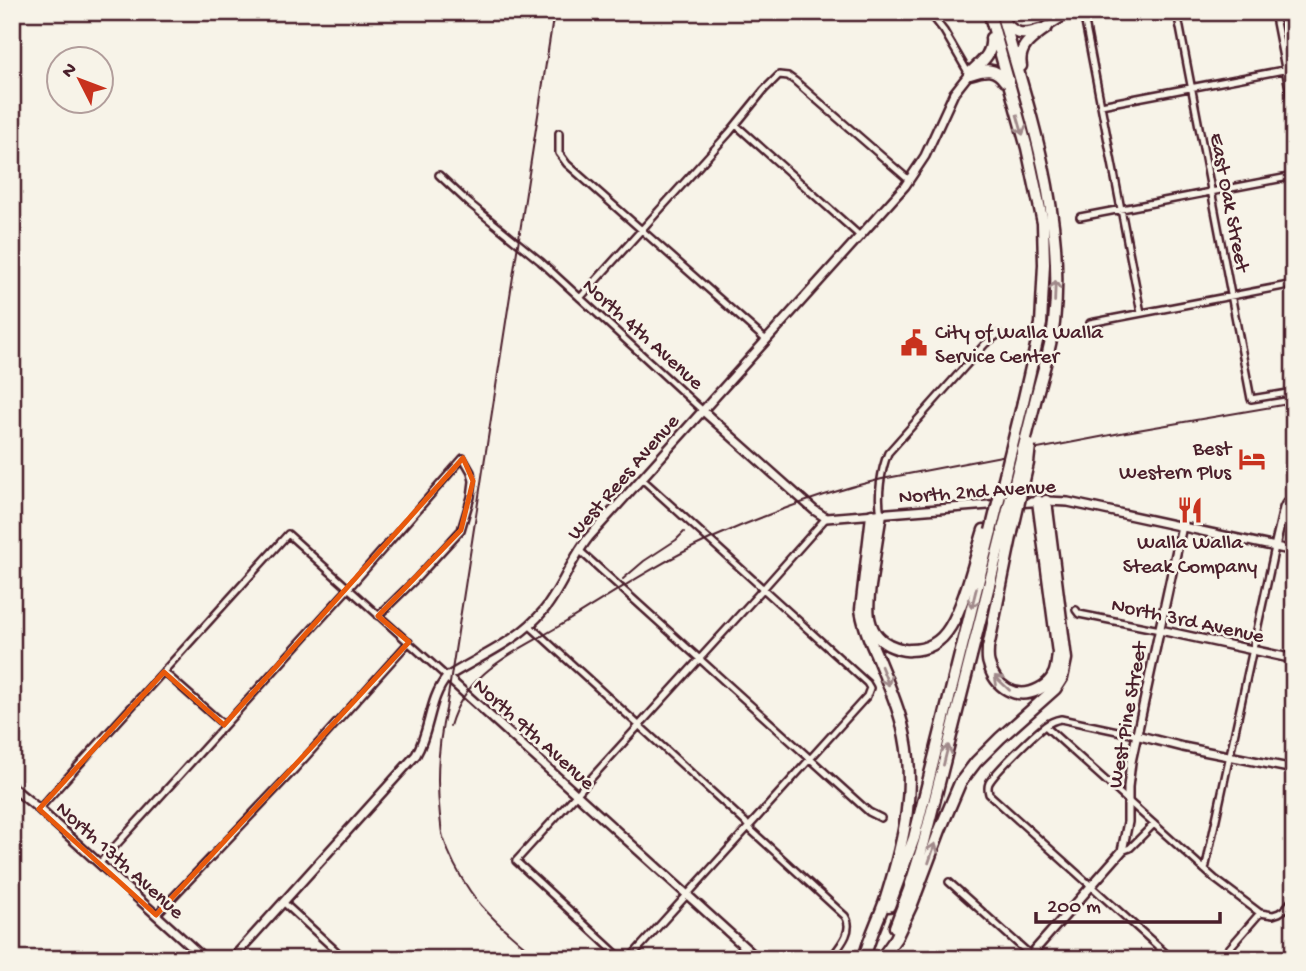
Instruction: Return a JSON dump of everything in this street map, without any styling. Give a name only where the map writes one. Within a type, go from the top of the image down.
[{"type":"highway","points":[[969,74],[991,49],[987,12]]},
{"type":"highway","points":[[877,511],[867,604],[869,619],[874,632],[883,642],[907,651],[922,649],[943,637],[951,626],[987,531],[1006,472],[1041,324],[1043,223],[1027,148],[987,12]]},
{"type":"highway","points":[[1001,14],[1010,28],[1020,34],[1047,27]]},
{"type":"highway","points":[[880,959],[909,890],[924,842],[1007,531],[1054,324],[1054,225],[1039,145],[1001,14]]},
{"type":"highway","points":[[1033,124],[1019,57],[1026,45],[1047,27]]},
{"type":"highway","points":[[969,74],[995,71],[1004,78],[1009,88]]},
{"type":"highway","points":[[1007,531],[988,662],[994,677],[1003,687],[1018,694],[1031,693],[1046,685],[1055,673],[1058,653],[1042,501]]},
{"type":"highway","points":[[880,959],[896,938],[912,904],[960,783],[1000,737],[1055,689],[1062,678],[1066,659],[1042,501]]},
{"type":"highway","points":[[866,959],[867,943],[885,901],[901,847],[909,792],[908,756],[902,724],[862,622],[861,608],[877,511]]},
{"type":"highway","points":[[866,959],[914,838],[987,531]]},
{"type":"street","points":[[929,12],[944,31],[969,74]]},
{"type":"street","points":[[1047,27],[1071,12]]},
{"type":"street","points":[[1083,12],[1141,313]]},
{"type":"street","name":"East Oak Street","points":[[1177,12],[1251,399],[1294,392]]},
{"type":"street","points":[[1274,12],[1294,114]]},
{"type":"street","points":[[1101,105],[1294,68]]},
{"type":"street","name":"West Rees Avenue","points":[[447,677],[530,626],[551,601],[579,550],[909,180],[925,156],[954,93],[969,74]]},
{"type":"street","points":[[580,298],[774,79],[782,75],[789,76],[909,180]]},
{"type":"street","points":[[736,125],[860,236]]},
{"type":"street","points":[[559,133],[558,149],[561,158],[766,340]]},
{"type":"street","name":"North 4th Avenue","points":[[439,175],[529,251],[703,411],[817,513],[826,518]]},
{"type":"street","points":[[1080,217],[1294,176]]},
{"type":"street","points":[[1090,323],[1294,284]]},
{"type":"street","points":[[877,511],[888,453],[985,344],[999,334]]},
{"type":"street","points":[[99,864],[349,589],[463,458],[473,481],[461,530],[378,616]]},
{"type":"street","points":[[629,959],[811,759],[867,696],[870,688],[641,478]]},
{"type":"street","name":"North 2nd Avenue","points":[[826,518],[877,511],[1042,501],[1075,503],[1294,551]]},
{"type":"street","points":[[1205,870],[1284,508],[1290,503]]},
{"type":"street","points":[[622,959],[516,861],[826,518]]},
{"type":"street","name":"West Pine Street","points":[[1122,851],[1127,833],[1129,774],[1136,736],[1182,526]]},
{"type":"street","name":"North 9th Avenue","points":[[164,672],[288,534],[758,959]]},
{"type":"street","points":[[579,550],[869,812],[881,818]]},
{"type":"street","name":"North 3rd Avenue","points":[[1076,610],[1079,614],[1294,659]]},
{"type":"street","points":[[530,626],[848,920],[847,934],[830,959]]},
{"type":"street","points":[[156,915],[295,769],[409,642]]},
{"type":"street","points":[[39,809],[164,672],[224,725]]},
{"type":"street","points":[[232,959],[416,754],[425,737],[436,694],[447,677]]},
{"type":"street","points":[[1172,959],[989,794],[990,781],[1045,726],[1061,719],[1294,769]]},
{"type":"street","points":[[1045,726],[1205,870],[1260,913],[1279,913],[1294,898]]},
{"type":"street","name":"North 13th Avenue","points":[[12,787],[205,959]]},
{"type":"street","points":[[949,882],[1031,957],[1122,851],[1130,848],[1154,824]]},
{"type":"street","points":[[283,902],[345,959]]},
{"type":"street","points":[[1220,959],[1260,913]]},
{"type":"highlighted area","points":[[463,458],[473,481],[461,530],[378,616],[409,642],[156,915],[39,809],[164,672],[224,725]]},
{"type":"railway","points":[[539,959],[485,910],[458,872],[442,835],[438,776],[441,735],[554,12]]},
{"type":"railway","points":[[450,726],[458,706],[469,690],[497,663],[673,558],[710,539],[773,513],[882,479],[1294,403]]},
{"type":"railway","points":[[623,579],[684,532]]},
{"type":"place","name":"City of Walla Walla Service Center","points":[[914,343]]},
{"type":"place","name":"Best Western Plus","points":[[1252,459]]},
{"type":"place","name":"Walla Walla Steak Company","points":[[1190,510]]}]
